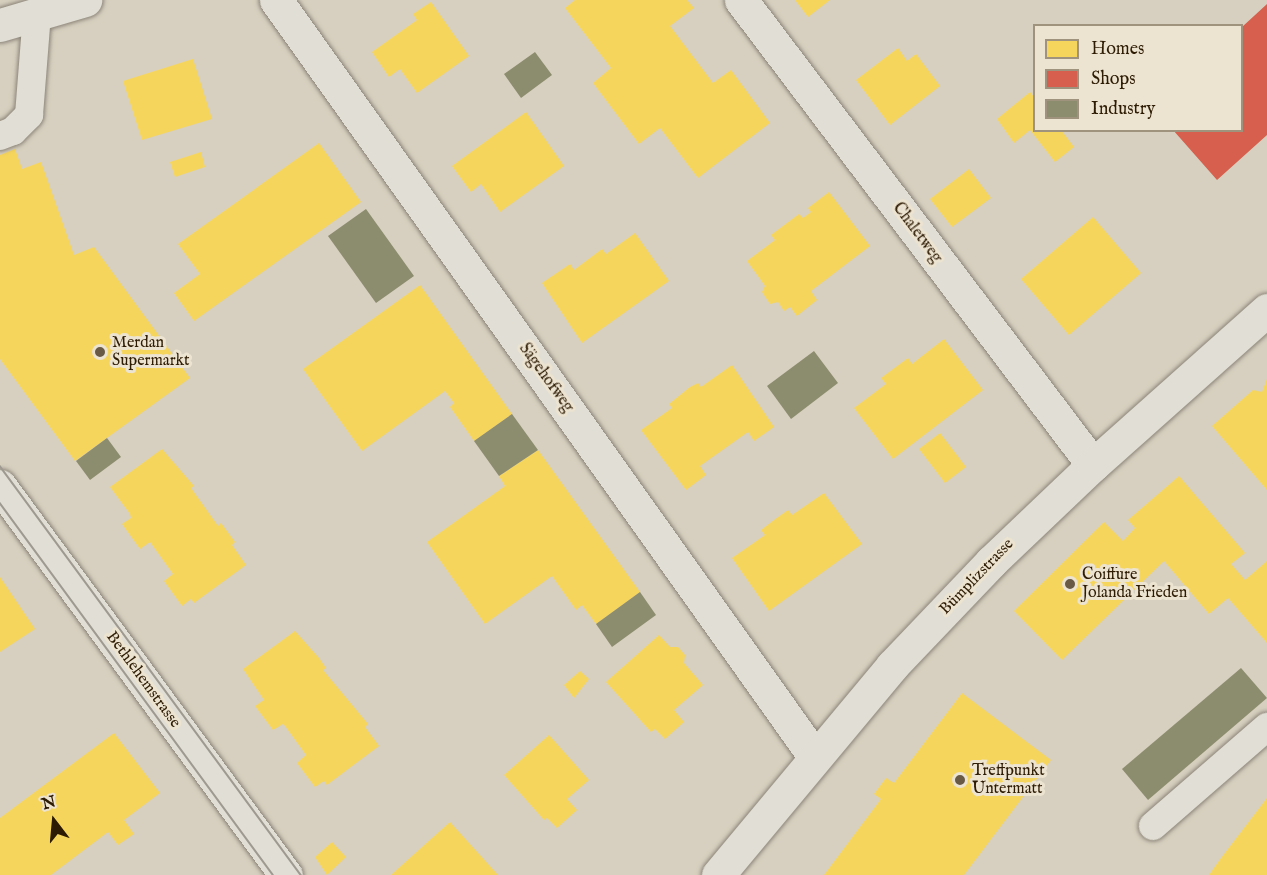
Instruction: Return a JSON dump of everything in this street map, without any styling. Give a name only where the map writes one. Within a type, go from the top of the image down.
[{"type":"street","points":[[0,25],[85,0]]},
{"type":"street","name":"Sägehofweg","points":[[276,0],[814,756]]},
{"type":"street","name":"Chaletweg","points":[[741,0],[1093,465]]},
{"type":"street","name":"Bümplizstrasse","points":[[718,875],[814,756],[944,611],[1093,465],[1267,309]]},
{"type":"street","name":"Bethlehemstrasse","points":[[2,494],[286,875]]},
{"type":"lane","points":[[0,136],[13,131],[29,115],[37,14]]},
{"type":"lane","points":[[1153,826],[1267,727]]},
{"type":"building: Homes","points":[[575,0],[687,0],[694,8],[670,26],[713,83],[731,70],[770,123],[698,178],[660,128],[639,144],[593,83],[611,68],[565,8]]},
{"type":"building: Homes","points":[[795,0],[830,0],[808,17]]},
{"type":"building: Homes","points":[[431,2],[469,56],[417,93],[400,69],[389,77],[372,52],[417,20],[413,14]]},
{"type":"building: Homes","points":[[898,48],[907,61],[916,54],[940,86],[890,125],[856,80]]},
{"type":"building: Homes","points":[[193,59],[212,119],[142,140],[123,81]]},
{"type":"building: Homes","points":[[1030,92],[1033,96],[1033,132],[1063,132],[1074,147],[1055,162],[1030,130],[1014,143],[997,119]]},
{"type":"building: Homes","points":[[526,112],[564,166],[500,212],[481,184],[471,192],[452,166]]},
{"type":"building: Homes","points":[[319,143],[361,202],[194,321],[174,293],[200,274],[178,244]]},
{"type":"building: Homes","points":[[15,149],[22,169],[41,162],[74,255],[94,247],[190,378],[75,461],[0,359],[0,155]]},
{"type":"building: Homes","points":[[201,152],[205,167],[175,177],[170,162]]},
{"type":"building: Homes","points":[[969,169],[991,198],[952,227],[930,199]]},
{"type":"building: Homes","points":[[829,192],[870,246],[811,291],[817,300],[797,316],[790,307],[784,311],[778,302],[770,304],[762,292],[765,286],[747,261],[775,240],[771,235],[799,214],[803,218],[811,212],[808,208]]},
{"type":"building: Homes","points":[[1093,217],[1141,273],[1069,335],[1021,279]]},
{"type":"building: Homes","points":[[635,233],[669,281],[582,343],[542,283],[570,264],[574,270],[602,249],[606,254]]},
{"type":"building: Homes","points":[[420,285],[512,414],[474,441],[450,407],[454,403],[445,391],[362,451],[303,369]]},
{"type":"building: Homes","points":[[944,339],[983,390],[893,459],[854,408],[886,384],[881,378],[908,358],[912,364]]},
{"type":"building: Homes","points":[[732,365],[774,427],[754,441],[748,432],[700,466],[706,475],[686,490],[641,430],[672,408],[669,404],[690,387],[698,383],[701,387]]},
{"type":"building: Homes","points":[[1267,379],[1267,490],[1212,426],[1253,390],[1262,392]]},
{"type":"building: Homes","points":[[940,433],[966,467],[945,483],[919,449]]},
{"type":"building: Homes","points":[[162,449],[194,486],[191,488],[218,526],[221,523],[235,542],[232,545],[246,565],[194,603],[191,599],[182,606],[164,581],[173,574],[150,542],[140,549],[122,524],[131,518],[130,514],[110,487]]},
{"type":"building: Homes","points":[[538,450],[640,592],[596,624],[582,605],[576,610],[552,576],[485,624],[427,542],[505,486],[499,476]]},
{"type":"building: Homes","points":[[1179,476],[1245,553],[1231,564],[1245,580],[1267,561],[1267,643],[1228,598],[1209,614],[1164,561],[1062,660],[1014,611],[1104,522],[1123,541],[1135,528],[1128,520]]},
{"type":"building: Homes","points":[[824,493],[862,544],[769,611],[732,558],[765,535],[761,530],[788,510],[792,515]]},
{"type":"building: Homes","points":[[0,577],[35,629],[0,652]]},
{"type":"building: Homes","points":[[295,631],[319,658],[326,668],[323,670],[368,724],[365,727],[379,746],[327,785],[324,781],[315,787],[297,763],[306,755],[285,726],[283,724],[273,730],[255,706],[264,700],[243,669]]},
{"type":"building: Homes","points":[[659,635],[670,647],[678,647],[685,655],[684,663],[703,685],[674,710],[684,722],[665,739],[655,729],[651,732],[606,682]]},
{"type":"building: Homes","points":[[580,671],[589,679],[574,698],[564,685]]},
{"type":"building: Homes","points":[[962,693],[1051,760],[964,875],[824,875],[881,799],[874,794],[886,778],[894,783]]},
{"type":"building: Homes","points":[[114,733],[160,793],[124,820],[134,834],[118,845],[108,832],[51,875],[0,875],[0,818]]},
{"type":"building: Homes","points":[[549,735],[589,780],[567,799],[577,810],[557,828],[547,818],[544,820],[504,775]]},
{"type":"building: Homes","points":[[1267,798],[1267,875],[1209,875],[1221,858]]},
{"type":"building: Homes","points":[[450,822],[498,875],[391,875],[412,856]]},
{"type":"building: Homes","points":[[332,842],[346,857],[327,875],[315,857]]},
{"type":"building: Shops","points":[[1267,4],[1267,135],[1217,180],[1175,132],[1243,132],[1243,26]]},
{"type":"building: Industry","points":[[535,52],[552,75],[521,98],[504,74]]},
{"type":"building: Industry","points":[[366,209],[414,276],[376,303],[328,236]]},
{"type":"building: Industry","points":[[814,351],[838,383],[791,419],[767,386]]},
{"type":"building: Industry","points":[[512,414],[538,450],[499,476],[474,441]]},
{"type":"building: Industry","points":[[107,438],[121,457],[90,480],[76,461]]},
{"type":"building: Industry","points":[[640,592],[656,615],[612,647],[596,624]]},
{"type":"building: Industry","points":[[1241,668],[1267,698],[1148,800],[1122,769]]},
{"type":"tram line","points":[[0,466],[301,875]]},
{"type":"tram line","points":[[0,503],[273,875]]},
{"type":"place","name":"Merdan Supermarkt","points":[[100,352]]},
{"type":"place","name":"Coiffure Jolanda Frieden","points":[[1070,584]]},
{"type":"place","name":"Treffpunkt Untermatt","points":[[960,780]]}]
